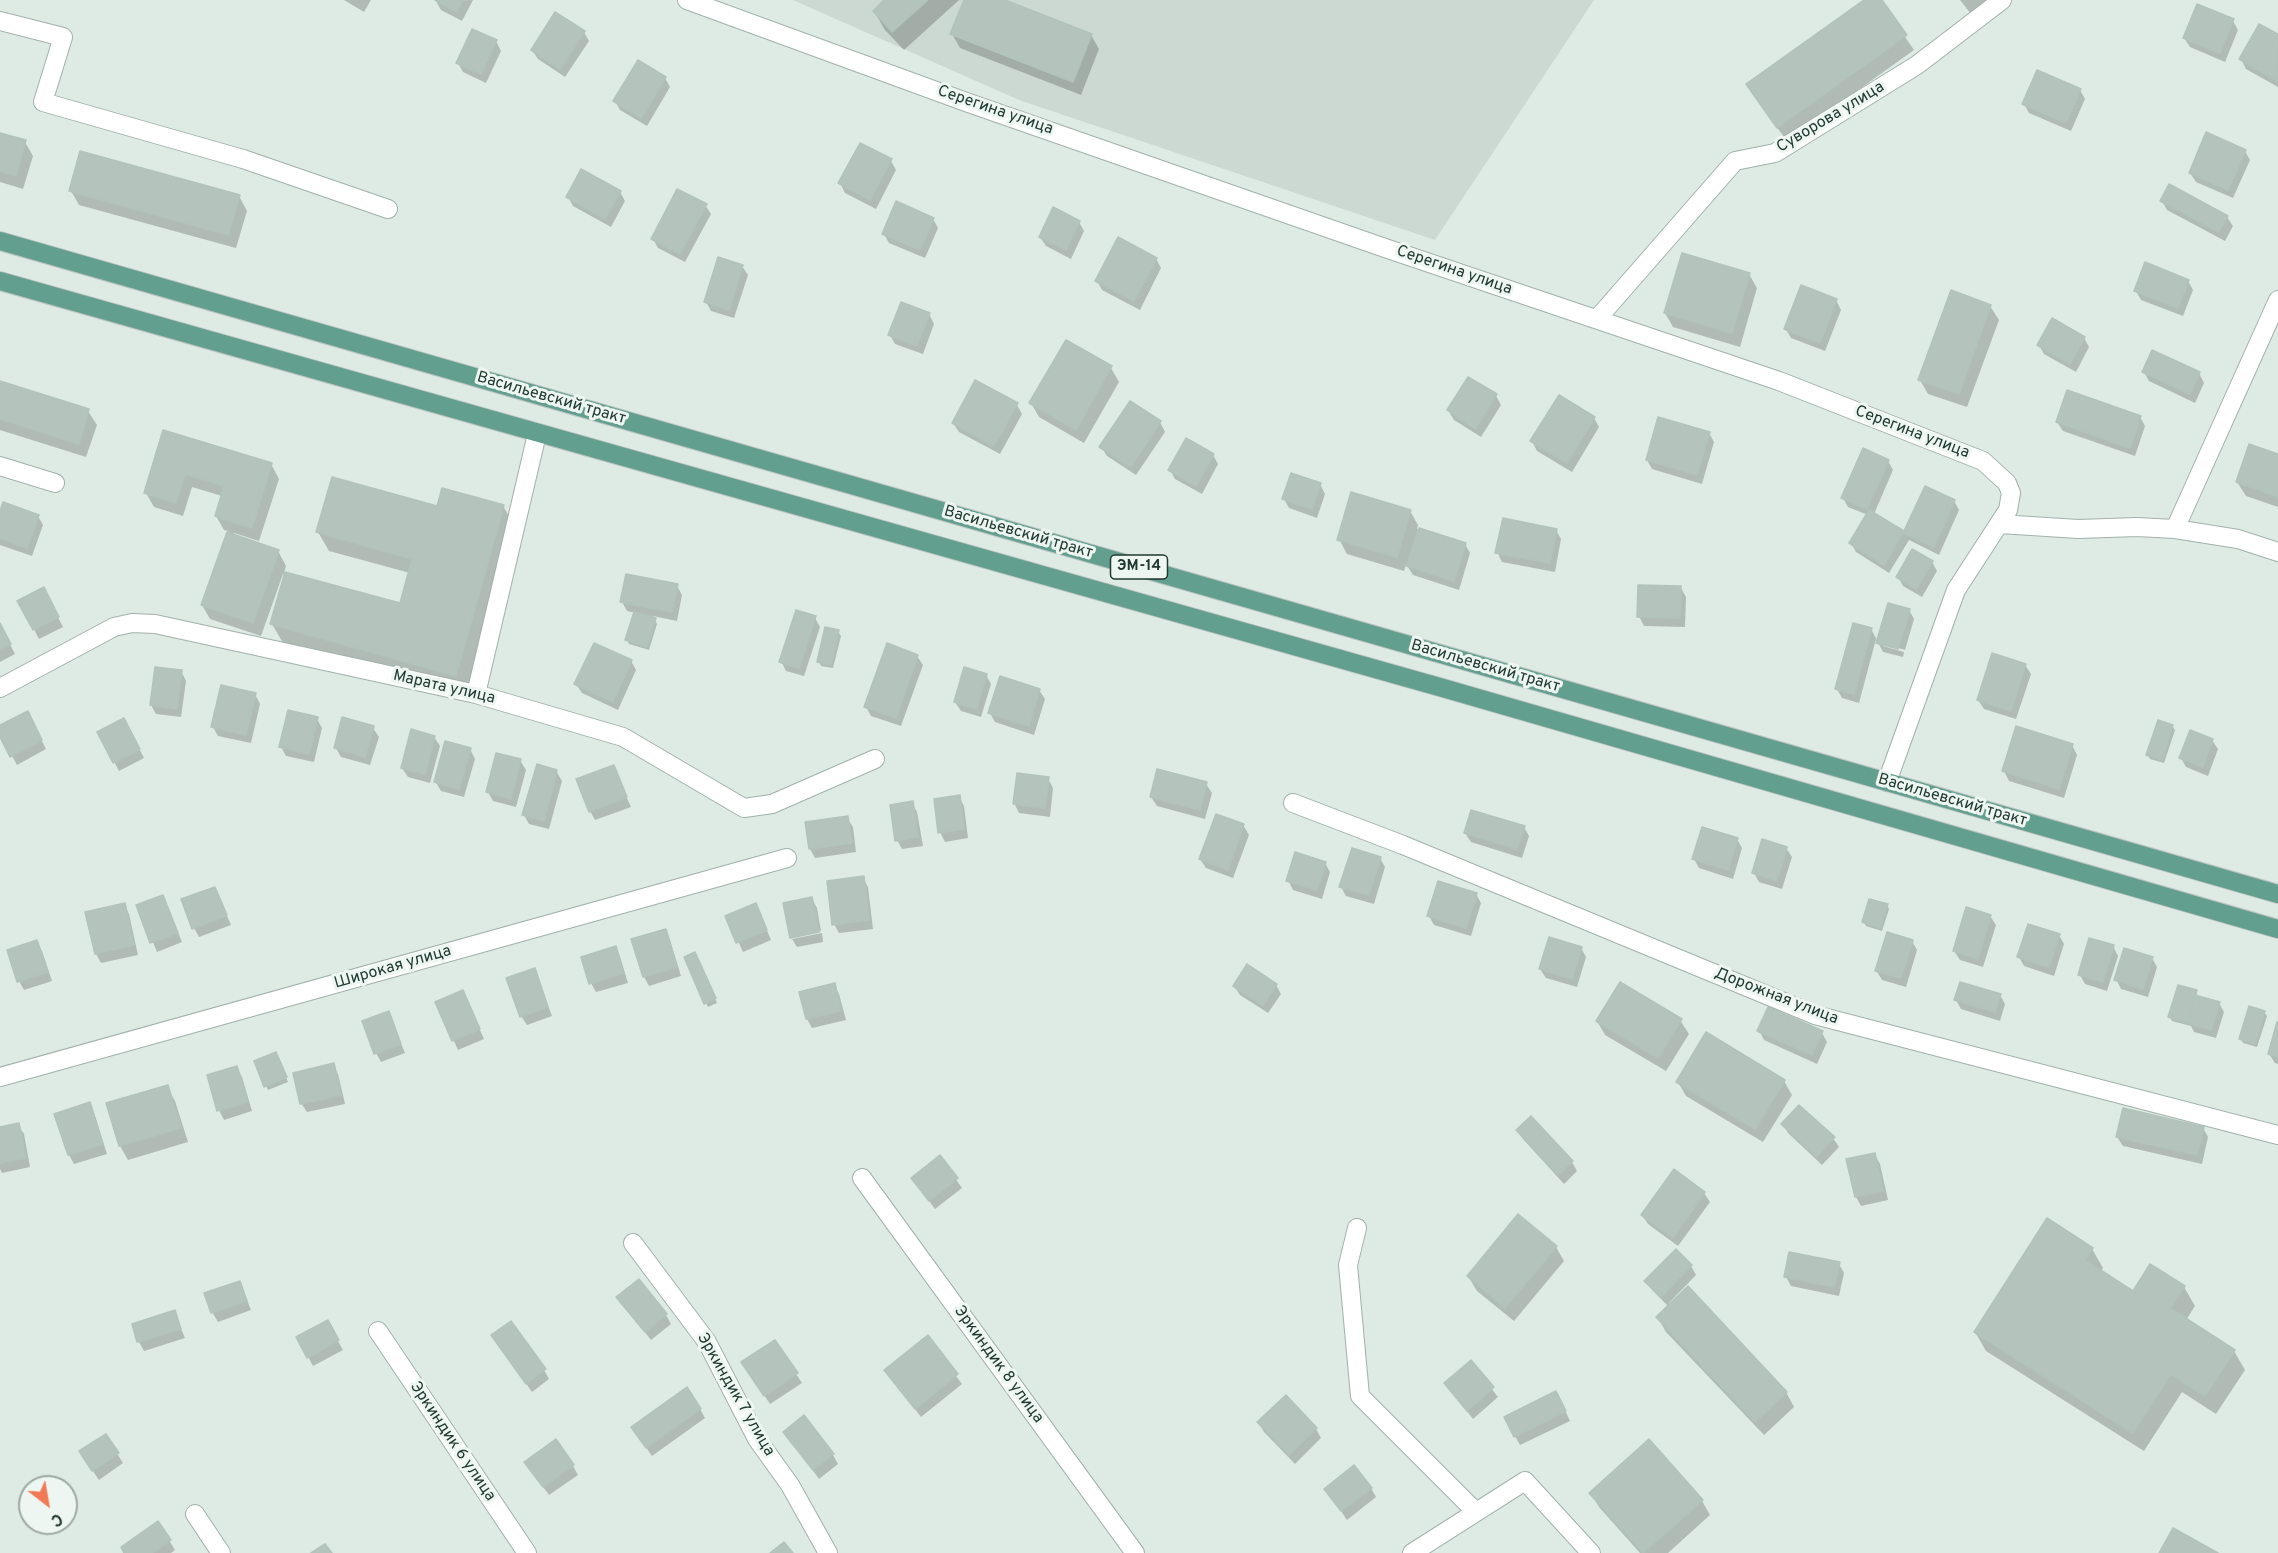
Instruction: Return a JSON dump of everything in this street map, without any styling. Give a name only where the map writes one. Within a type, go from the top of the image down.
[{"type":"main road","name":"Васильевский тракт","points":[[0,241],[2278,894]]},
{"type":"main road","name":"Васильевский тракт","points":[[0,281],[1443,688],[2278,929]]},
{"type":"street","name":"Серегина улица","points":[[687,0],[1000,114],[1373,244],[1779,381],[1983,461],[2007,483],[2012,493],[2008,510],[2000,524]]},
{"type":"street","name":"Суворова улица","points":[[1597,319],[1735,161],[1775,153],[1785,147],[1917,65],[2002,0]]},
{"type":"street","points":[[0,21],[63,37],[43,102],[243,159],[388,208]]},
{"type":"street","points":[[2175,529],[2278,300]]},
{"type":"street","points":[[476,694],[537,434]]},
{"type":"street","points":[[0,466],[55,483]]},
{"type":"street","points":[[1887,782],[1956,590],[2000,524],[2078,529],[2175,529],[2238,539],[2278,552]]},
{"type":"street","name":"Марата улица","points":[[0,688],[114,627],[132,623],[155,624],[476,694],[623,737],[744,808],[772,804],[875,759]]},
{"type":"street","name":"Дорожная улица","points":[[1293,803],[1403,845],[1815,1015],[2278,1135]]},
{"type":"street","name":"Широкая улица","points":[[0,1077],[787,858]]},
{"type":"street","name":"Эркиндик 8 улица","points":[[862,1178],[1135,1553]]},
{"type":"street","points":[[1357,1228],[1348,1265],[1360,1396],[1476,1512]]},
{"type":"street","name":"Эркиндик 7 улица","points":[[633,1243],[707,1342],[757,1440],[790,1485],[828,1553]]},
{"type":"street","name":"Эркиндик 6 улица","points":[[378,1330],[527,1553]]},
{"type":"street","points":[[1412,1553],[1525,1481],[1591,1553]]},
{"type":"street","points":[[195,1514],[221,1553]]},
{"type":"shaded area","points":[[793,0],[1594,0],[1435,240],[1019,100]]},
{"type":"building","points":[[435,0],[463,0],[457,12]]},
{"type":"building","points":[[884,0],[928,0],[892,32],[873,11]]},
{"type":"building","points":[[964,0],[1005,0],[1092,34],[1073,82],[950,34]]},
{"type":"building","points":[[1864,0],[1882,0],[1907,35],[1777,128],[1746,84]]},
{"type":"building","points":[[2197,4],[2234,19],[2220,53],[2183,38]]},
{"type":"building","points":[[555,12],[585,31],[560,69],[531,50]]},
{"type":"building","points":[[2259,24],[2278,34],[2277,81],[2239,59]]},
{"type":"building","points":[[472,29],[497,40],[481,74],[456,63]]},
{"type":"building","points":[[638,60],[666,77],[641,118],[613,101]]},
{"type":"building","points":[[2037,70],[2081,89],[2066,123],[2022,104]]},
{"type":"building","points":[[2206,132],[2246,150],[2228,190],[2189,173]]},
{"type":"building","points":[[0,133],[26,140],[16,176],[0,171]]},
{"type":"building","points":[[860,143],[892,159],[870,200],[838,183]]},
{"type":"building","points":[[80,151],[240,195],[228,235],[69,191]]},
{"type":"building","points":[[581,169],[621,191],[605,219],[566,197]]},
{"type":"building","points":[[2169,184],[2228,216],[2219,232],[2160,201]]},
{"type":"building","points":[[677,189],[707,204],[680,254],[651,239]]},
{"type":"building","points":[[896,201],[934,218],[920,250],[882,234]]},
{"type":"building","points":[[1053,207],[1080,221],[1066,250],[1039,237]]},
{"type":"building","points":[[1118,237],[1157,258],[1134,301],[1095,281]]},
{"type":"building","points":[[1682,253],[1750,273],[1732,333],[1664,313]]},
{"type":"building","points":[[718,257],[743,265],[729,310],[704,302]]},
{"type":"building","points":[[2145,262],[2189,280],[2178,308],[2134,291]]},
{"type":"building","points":[[1801,285],[1837,299],[1820,343],[1784,329]]},
{"type":"building","points":[[1951,290],[1991,305],[1959,394],[1918,380]]},
{"type":"building","points":[[901,302],[930,313],[917,346],[888,335]]},
{"type":"building","points":[[2052,318],[2085,337],[2070,364],[2037,345]]},
{"type":"building","points":[[1066,340],[1112,366],[1076,430],[1029,403]]},
{"type":"building","points":[[2152,350],[2200,372],[2190,394],[2142,372]]},
{"type":"building","points":[[1468,377],[1497,394],[1475,429],[1447,410]]},
{"type":"building","points":[[975,380],[1018,403],[994,446],[952,423]]},
{"type":"building","points":[[0,381],[89,409],[79,444],[0,419]]},
{"type":"building","points":[[2067,390],[2141,416],[2130,448],[2056,422]]},
{"type":"building","points":[[1559,395],[1595,417],[1567,463],[1530,441]]},
{"type":"building","points":[[1130,401],[1161,421],[1131,467],[1099,447]]},
{"type":"building","points":[[1658,417],[1710,432],[1697,475],[1646,460]]},
{"type":"building","points":[[163,430],[272,463],[252,528],[215,516],[224,486],[185,474],[176,503],[144,493]]},
{"type":"building","points":[[1186,438],[1214,454],[1196,486],[1168,470]]},
{"type":"building","points":[[2249,444],[2278,454],[2278,497],[2236,482]]},
{"type":"building","points":[[1863,448],[1889,460],[1867,509],[1841,498]]},
{"type":"building","points":[[1291,473],[1321,483],[1312,509],[1282,499]]},
{"type":"building","points":[[332,477],[437,506],[442,488],[504,505],[456,676],[270,624],[285,572],[400,603],[412,559],[316,532]]},
{"type":"building","points":[[1925,486],[1955,500],[1934,547],[1903,533]]},
{"type":"building","points":[[1351,492],[1411,510],[1397,557],[1337,540]]},
{"type":"building","points":[[3,502],[39,515],[27,548],[0,538],[0,511]]},
{"type":"building","points":[[1869,510],[1904,531],[1884,565],[1849,543]]},
{"type":"building","points":[[1503,518],[1557,529],[1550,563],[1495,553]]},
{"type":"building","points":[[1419,528],[1466,543],[1454,581],[1406,566]]},
{"type":"building","points":[[227,532],[279,550],[253,623],[201,605]]},
{"type":"building","points":[[1912,549],[1933,561],[1916,589],[1896,577]]},
{"type":"building","points":[[626,574],[678,584],[672,612],[620,602]]},
{"type":"building","points":[[1638,585],[1681,586],[1680,618],[1637,617]]},
{"type":"building","points":[[44,587],[59,617],[33,630],[17,601]]},
{"type":"building","points":[[1888,603],[1910,609],[1898,649],[1876,643]]},
{"type":"building","points":[[796,610],[816,616],[799,668],[779,662]]},
{"type":"building","points":[[634,612],[656,618],[647,647],[625,640]]},
{"type":"building","points":[[0,623],[11,644],[0,650]]},
{"type":"building","points":[[1853,623],[1872,628],[1854,694],[1835,689]]},
{"type":"building","points":[[825,627],[839,630],[831,665],[817,662]]},
{"type":"building","points":[[594,643],[632,660],[613,702],[574,684]]},
{"type":"building","points":[[887,643],[918,655],[896,718],[864,707]]},
{"type":"building","points":[[1992,653],[2026,664],[2011,711],[1977,700]]},
{"type":"building","points":[[155,667],[182,670],[177,709],[150,705]]},
{"type":"building","points":[[964,667],[987,674],[976,709],[954,702]]},
{"type":"building","points":[[1000,676],[1040,689],[1029,726],[988,713]]},
{"type":"building","points":[[221,685],[256,693],[246,735],[211,727]]},
{"type":"building","points":[[288,710],[318,717],[309,754],[279,747]]},
{"type":"building","points":[[28,711],[42,740],[10,757],[0,737],[0,725]]},
{"type":"building","points":[[342,717],[374,726],[365,757],[334,748]]},
{"type":"building","points":[[124,718],[140,749],[113,763],[97,732]]},
{"type":"building","points":[[2158,720],[2173,725],[2162,760],[2146,755]]},
{"type":"building","points":[[2016,726],[2073,744],[2059,789],[2002,771]]},
{"type":"building","points":[[411,729],[435,736],[425,774],[401,768]]},
{"type":"building","points":[[2190,730],[2213,739],[2203,767],[2179,758]]},
{"type":"building","points":[[445,741],[471,748],[459,789],[434,782]]},
{"type":"building","points":[[496,753],[521,759],[511,799],[486,792]]},
{"type":"building","points":[[537,764],[557,770],[544,821],[522,815]]},
{"type":"building","points":[[614,765],[627,797],[589,812],[576,779]]},
{"type":"building","points":[[1157,769],[1207,782],[1200,810],[1150,797]]},
{"type":"building","points":[[1017,773],[1049,777],[1045,808],[1013,804]]},
{"type":"building","points":[[960,795],[964,829],[938,833],[934,799]]},
{"type":"building","points":[[913,801],[918,837],[895,841],[890,805]]},
{"type":"building","points":[[1471,810],[1525,826],[1517,849],[1464,833]]},
{"type":"building","points":[[1216,814],[1244,824],[1228,870],[1199,859]]},
{"type":"building","points":[[848,816],[852,843],[809,849],[805,822]]},
{"type":"building","points":[[1702,827],[1738,838],[1728,870],[1692,859]]},
{"type":"building","points":[[1762,839],[1787,847],[1777,881],[1752,873]]},
{"type":"building","points":[[1352,848],[1381,857],[1369,895],[1339,887]]},
{"type":"building","points":[[1295,852],[1326,862],[1317,890],[1286,881]]},
{"type":"building","points":[[864,876],[869,920],[832,925],[827,881]]},
{"type":"building","points":[[1438,881],[1477,893],[1466,928],[1427,916]]},
{"type":"building","points":[[215,887],[227,915],[192,929],[181,899]]},
{"type":"building","points":[[163,895],[178,933],[150,943],[136,905]]},
{"type":"building","points":[[812,897],[819,932],[790,938],[783,903]]},
{"type":"building","points":[[1869,899],[1888,904],[1880,928],[1862,922]]},
{"type":"building","points":[[125,903],[134,945],[95,954],[85,912]]},
{"type":"building","points":[[756,903],[767,930],[736,943],[725,916]]},
{"type":"building","points":[[1966,907],[1991,915],[1978,959],[1953,951]]},
{"type":"building","points":[[2028,924],[2060,934],[2049,967],[2017,957]]},
{"type":"building","points":[[666,929],[677,967],[643,977],[631,939]]},
{"type":"building","points":[[1887,932],[1913,940],[1901,978],[1875,971]]},
{"type":"building","points":[[1549,937],[1582,947],[1572,979],[1539,969]]},
{"type":"building","points":[[2089,938],[2114,945],[2103,982],[2078,975]]},
{"type":"building","points":[[37,940],[48,972],[17,982],[7,950]]},
{"type":"building","points":[[616,946],[624,973],[589,984],[581,957]]},
{"type":"building","points":[[2124,948],[2153,957],[2143,989],[2114,980]]},
{"type":"building","points":[[695,952],[716,998],[704,1004],[684,957]]},
{"type":"building","points":[[1247,964],[1277,984],[1263,1005],[1233,986]]},
{"type":"building","points":[[535,968],[548,1007],[520,1017],[506,978]]},
{"type":"building","points":[[1620,982],[1682,1019],[1658,1058],[1596,1021]]},
{"type":"building","points":[[1960,982],[2001,994],[1995,1012],[1954,1000]]},
{"type":"building","points":[[835,983],[841,1011],[806,1019],[799,992]]},
{"type":"building","points":[[2178,985],[2197,990],[2187,1023],[2168,1017]]},
{"type":"building","points":[[463,990],[480,1029],[452,1041],[435,1002]]},
{"type":"building","points":[[2195,995],[2220,1002],[2211,1030],[2187,1023]]},
{"type":"building","points":[[2249,1006],[2265,1011],[2255,1044],[2239,1039]]},
{"type":"building","points":[[1768,1007],[1823,1031],[1812,1055],[1757,1031]]},
{"type":"building","points":[[389,1011],[401,1044],[374,1054],[362,1021]]},
{"type":"building","points":[[2278,1022],[2278,1057],[2268,1054]]},
{"type":"building","points":[[1706,1032],[1785,1080],[1755,1129],[1676,1082]]},
{"type":"building","points":[[276,1052],[287,1077],[264,1087],[254,1061]]},
{"type":"building","points":[[334,1063],[341,1095],[300,1104],[293,1073]]},
{"type":"building","points":[[237,1066],[248,1102],[217,1111],[207,1075]]},
{"type":"building","points":[[168,1085],[181,1128],[119,1146],[106,1103]]},
{"type":"building","points":[[90,1102],[103,1144],[68,1155],[54,1114]]},
{"type":"building","points":[[1799,1105],[1835,1137],[1816,1157],[1781,1124]]},
{"type":"building","points":[[2123,1108],[2204,1127],[2197,1155],[2116,1137]]},
{"type":"building","points":[[1531,1116],[1573,1161],[1558,1175],[1516,1130]]},
{"type":"building","points":[[19,1123],[26,1158],[0,1163],[0,1127]]},
{"type":"building","points":[[1875,1153],[1883,1191],[1855,1197],[1846,1159]]},
{"type":"building","points":[[940,1155],[958,1178],[929,1201],[911,1178]]},
{"type":"building","points":[[1674,1169],[1705,1192],[1673,1238],[1641,1215]]},
{"type":"building","points":[[1518,1214],[1557,1246],[1505,1308],[1467,1276]]},
{"type":"building","points":[[2047,1218],[2093,1248],[2085,1260],[2133,1291],[2150,1264],[2185,1286],[2170,1308],[2235,1350],[2205,1396],[2171,1374],[2133,1433],[1974,1332]]},
{"type":"building","points":[[1676,1249],[1692,1265],[1661,1297],[1644,1281]]},
{"type":"building","points":[[1789,1252],[1840,1262],[1834,1287],[1784,1277]]},
{"type":"building","points":[[639,1279],[667,1314],[645,1332],[616,1297]]},
{"type":"building","points":[[240,1281],[247,1301],[211,1313],[204,1293]]},
{"type":"building","points":[[1688,1286],[1787,1392],[1755,1422],[1656,1317]]},
{"type":"building","points":[[175,1310],[181,1329],[137,1342],[132,1324]]},
{"type":"building","points":[[328,1320],[339,1340],[307,1358],[296,1337]]},
{"type":"building","points":[[511,1321],[546,1369],[526,1384],[491,1335]]},
{"type":"building","points":[[928,1335],[958,1374],[915,1409],[884,1370]]},
{"type":"building","points":[[775,1340],[798,1373],[764,1396],[741,1362]]},
{"type":"building","points":[[1471,1360],[1494,1387],[1467,1411],[1444,1383]]},
{"type":"building","points":[[687,1387],[701,1409],[646,1448],[631,1427]]},
{"type":"building","points":[[1556,1391],[1566,1411],[1514,1437],[1504,1417]]},
{"type":"building","points":[[1286,1395],[1317,1428],[1289,1455],[1257,1422]]},
{"type":"building","points":[[804,1415],[834,1454],[813,1470],[783,1432]]},
{"type":"building","points":[[106,1434],[119,1453],[92,1471],[79,1451]]},
{"type":"building","points":[[556,1439],[574,1465],[543,1487],[524,1462]]},
{"type":"building","points":[[1649,1439],[1703,1500],[1643,1553],[1589,1493]]},
{"type":"building","points":[[1354,1465],[1372,1488],[1341,1511],[1324,1489]]},
{"type":"building","points":[[158,1521],[171,1540],[152,1553],[124,1553],[121,1547]]},
{"type":"building","points":[[2173,1528],[2218,1553],[2159,1553]]},
{"type":"building","points":[[784,1542],[793,1553],[770,1553]]},
{"type":"building","points":[[325,1544],[332,1553],[311,1553]]}]
